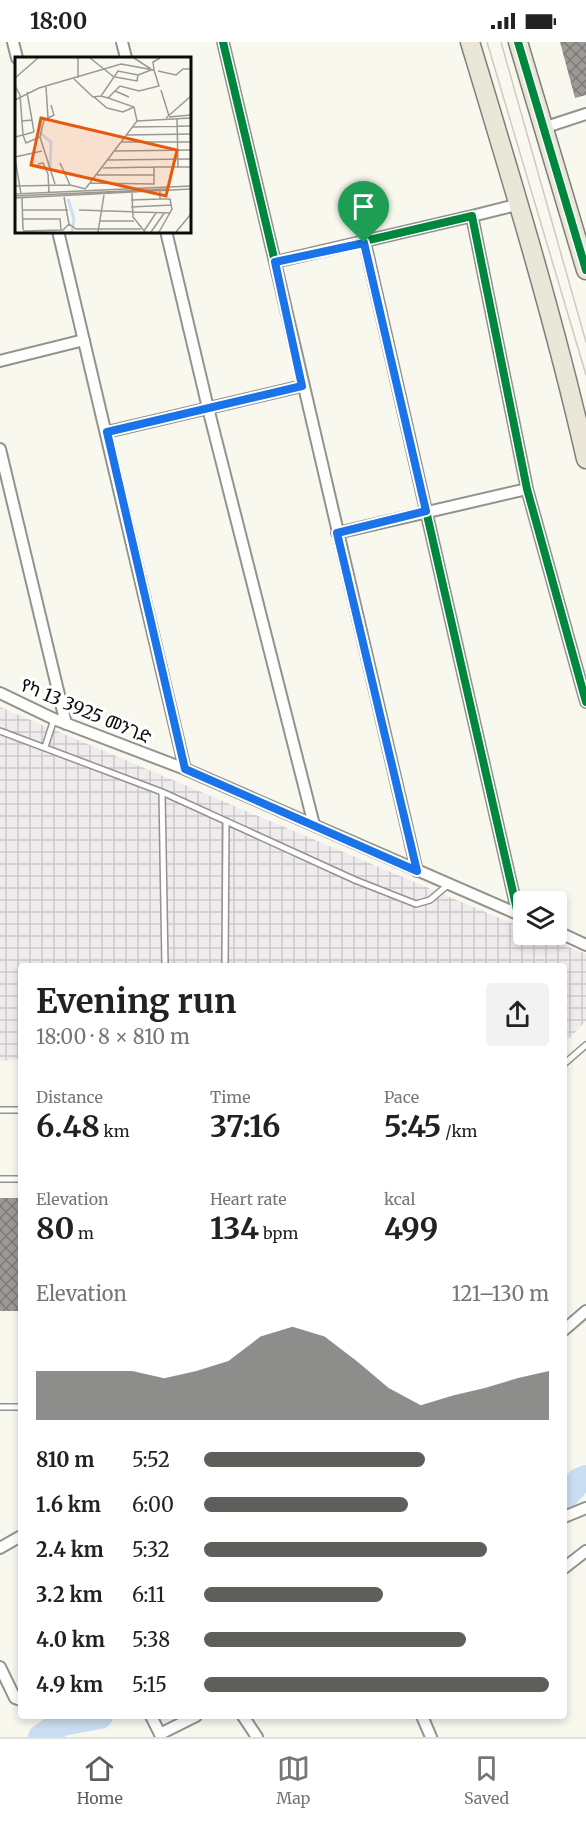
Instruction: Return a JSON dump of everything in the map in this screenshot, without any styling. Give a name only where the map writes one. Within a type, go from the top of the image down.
[{"type":"main road","points":[[470,42],[562,351],[586,459]]},
{"type":"main road","points":[[518,42],[586,270]]},
{"type":"street","points":[[13,42],[17,57]]},
{"type":"street","points":[[122,42],[126,57]]},
{"type":"street","points":[[222,42],[417,871]]},
{"type":"street","points":[[543,128],[586,114]]},
{"type":"street","points":[[275,262],[364,243],[520,204]]},
{"type":"street","points":[[472,216],[527,489],[586,702]]},
{"type":"street","points":[[58,232],[185,769]]},
{"type":"street","points":[[166,232],[208,408],[314,825]]},
{"type":"street","points":[[364,243],[515,891]]},
{"type":"street","points":[[0,361],[84,340]]},
{"type":"street","points":[[107,432],[302,386]]},
{"type":"street","points":[[0,449],[66,724]]},
{"type":"street","points":[[337,533],[527,489]]},
{"type":"street","name":"የካ 13 3925 መንገድ","points":[[0,693],[54,719],[185,769],[513,912]]},
{"type":"street","points":[[567,936],[586,945]]},
{"type":"street","points":[[567,1327],[586,1311]]},
{"type":"street","points":[[567,1516],[586,1508]]},
{"type":"street","points":[[0,1548],[18,1538]]},
{"type":"street","points":[[567,1566],[586,1551]]},
{"type":"street","points":[[0,1667],[15,1698],[18,1699]]},
{"type":"street","points":[[153,1719],[161,1735],[190,1719]]},
{"type":"street","points":[[245,1719],[257,1737]]},
{"type":"street","points":[[423,1719],[431,1737]]},
{"type":"lane","points":[[45,747],[54,719]]},
{"type":"lane","points":[[0,731],[162,792],[416,904],[430,900],[449,884]]},
{"type":"lane","points":[[162,792],[165,963]]},
{"type":"lane","points":[[225,963],[226,821]]},
{"type":"lane","points":[[567,1061],[586,1045]]},
{"type":"lane","points":[[0,1110],[18,1110]]},
{"type":"lane","points":[[0,1179],[18,1179]]},
{"type":"lane","points":[[0,1407],[18,1407]]},
{"type":"shaded area","points":[[0,707],[513,924],[513,945],[564,945],[586,954],[586,1021],[567,1041],[567,963],[18,963],[18,1059],[0,1061]]},
{"type":"building","points":[[560,42],[586,42],[586,95],[575,98]]},
{"type":"building","points":[[0,1198],[18,1198],[18,1311],[0,1311]]},
{"type":"waterway","points":[[567,1495],[579,1481],[586,1478]]},
{"type":"waterway","points":[[41,1737],[62,1723],[84,1719]]},
{"type":"tram line","points":[[487,42],[586,375]]},
{"type":"tram line","points":[[501,42],[586,342]]},
{"type":"cycle path","points":[[223,42],[275,262],[472,216],[527,489],[586,702]]},
{"type":"cycle path","points":[[518,42],[586,270]]},
{"type":"cycle path","points":[[365,243],[513,892]]},
{"type":"route","points":[[364,243],[426,511],[337,533],[417,871],[185,769],[107,432],[302,386],[275,262],[364,243]]}]
